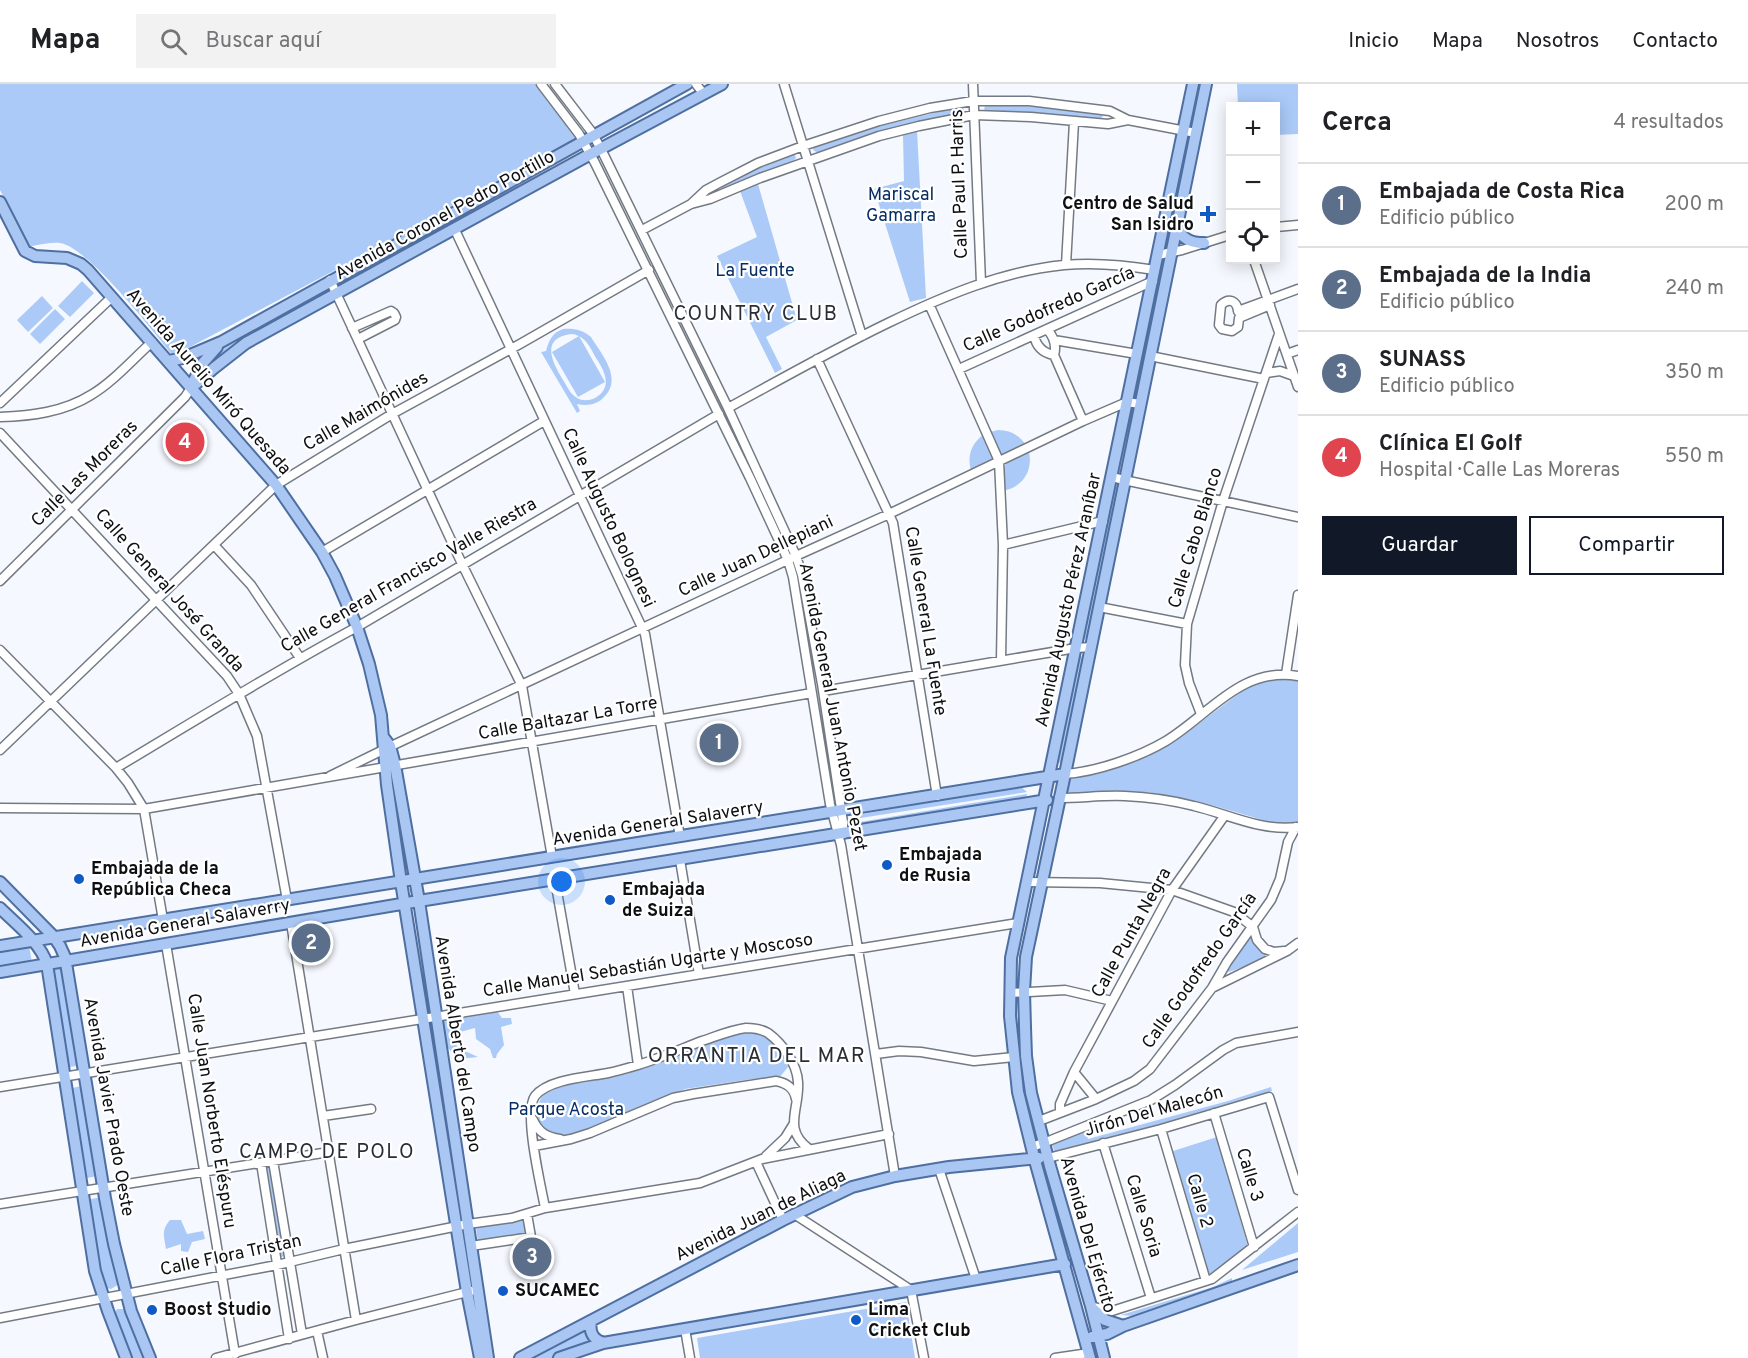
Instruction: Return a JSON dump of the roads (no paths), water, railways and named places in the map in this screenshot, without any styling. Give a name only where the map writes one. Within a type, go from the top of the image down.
[{"type":"main road","name":"Avenida Coronel Pedro Portillo","points":[[169,361],[183,358],[221,342],[687,84]]},
{"type":"main road","name":"Avenida Coronel Pedro Portillo","points":[[191,388],[223,360],[246,344],[596,151],[700,88],[722,84]]},
{"type":"main road","name":"Avenida Augusto Pérez Araníbar","points":[[1026,1124],[1018,1092],[1014,1057],[1010,993],[1011,958],[1193,84]]},
{"type":"main road","name":"Avenida Augusto Pérez Araníbar","points":[[1039,1121],[1031,1093],[1026,1056],[1024,991],[1026,957],[1206,84]]},
{"type":"main road","name":"Avenida Aurelio Miró Quesada","points":[[0,201],[25,250],[35,256],[60,257],[74,261],[88,270],[276,485],[322,552],[357,627]]},
{"type":"main road","points":[[1176,227],[1187,240],[1204,243]]},
{"type":"main road","points":[[191,388],[202,363],[221,342]]},
{"type":"main road","points":[[210,353],[215,360],[223,360]]},
{"type":"main road","points":[[1096,551],[1110,553]]},
{"type":"main road","name":"Avenida Alberto del Campo","points":[[357,627],[374,685],[416,879],[437,1017],[462,1225],[471,1246],[472,1290],[488,1358]]},
{"type":"main road","name":"Avenida Alberto del Campo","points":[[390,766],[401,882],[462,1225],[480,1358]]},
{"type":"main road","name":"Avenida General Salaverry","points":[[0,946],[1065,774]]},
{"type":"main road","points":[[1021,782],[1026,784],[1032,793],[1028,803]]},
{"type":"main road","name":"Avenida General Salaverry","points":[[0,972],[419,901],[1059,798]]},
{"type":"main road","name":"Avenida Javier Prado Oeste","points":[[0,882],[54,937],[66,961],[104,1188],[126,1295],[150,1358]]},
{"type":"main road","name":"Avenida Javier Prado Oeste","points":[[0,908],[33,941],[42,952],[47,964],[95,1271],[126,1358]]},
{"type":"main road","name":"Avenida Del Ejército","points":[[1039,1121],[1104,1358]]},
{"type":"main road","name":"Avenida Del Ejército","points":[[1026,1124],[1090,1356]]},
{"type":"main road","name":"Avenida Juan de Aliaga","points":[[520,1358],[794,1214],[852,1187],[895,1176],[1033,1152],[1048,1158]]},
{"type":"main road","points":[[98,1182],[104,1188],[101,1195],[83,1191],[98,1182]]},
{"type":"main road","points":[[1061,1251],[1062,1246],[1067,1244],[1072,1244],[1075,1248]]},
{"type":"main road","points":[[559,1358],[603,1343],[1065,1264]]},
{"type":"main road","points":[[1085,1338],[1099,1336],[1298,1265]]},
{"type":"main road","points":[[1091,1306],[1105,1320],[1123,1326]]},
{"type":"main road","points":[[591,1321],[593,1336],[603,1343]]},
{"type":"main road","points":[[577,1328],[582,1330],[587,1337],[586,1348]]},
{"type":"street","name":"Avenida General Juan Antonio Pezet","points":[[542,84],[589,138]]},
{"type":"street","name":"Avenida General Juan Antonio Pezet","points":[[555,84],[642,230],[728,408],[792,558],[812,693],[841,834],[895,1176]]},
{"type":"street","points":[[784,84],[862,336]]},
{"type":"street","name":"Calle Paul P. Harris","points":[[973,84],[981,283]]},
{"type":"street","points":[[642,230],[691,204],[706,190],[758,164],[803,146],[879,121],[930,108],[973,101],[1029,101],[1110,111],[1128,120],[1196,133]]},
{"type":"street","points":[[1099,124],[1104,119],[1103,110]]},
{"type":"street","points":[[691,204],[710,200],[879,136],[974,115],[1031,117],[1099,124],[1128,120]]},
{"type":"street","points":[[1066,265],[1074,122]]},
{"type":"street","name":"Avenida General Juan Antonio Pezet","points":[[596,151],[649,270],[719,414],[802,575],[823,692],[837,812]]},
{"type":"street","points":[[719,183],[718,188],[723,194]]},
{"type":"street","points":[[1280,227],[1298,225]]},
{"type":"street","name":"Calle Augusto Bolognesi","points":[[455,230],[645,634],[680,837]]},
{"type":"street","points":[[1158,255],[1226,236]]},
{"type":"street","points":[[1255,264],[1298,387]]},
{"type":"street","points":[[728,408],[862,336],[929,304],[981,283],[1032,270],[1066,265],[1114,265],[1154,276]]},
{"type":"street","name":"Calle Maimónides","points":[[0,750],[276,485],[392,414],[649,270]]},
{"type":"street","name":"Calle Godofredo García","points":[[959,369],[1154,276]]},
{"type":"street","points":[[330,280],[463,566],[522,686],[552,857]]},
{"type":"street","points":[[1269,303],[1238,312],[1235,303],[1225,301],[1221,305],[1220,325],[1222,329],[1232,331],[1238,327],[1239,318],[1298,289]]},
{"type":"street","points":[[0,403],[112,297]]},
{"type":"street","points":[[929,304],[999,461],[1003,545],[1001,660]]},
{"type":"street","points":[[352,328],[391,311],[394,313],[395,320],[358,339]]},
{"type":"street","points":[[1047,329],[1054,340],[1056,349],[1054,355],[1083,421]]},
{"type":"street","name":"Calle Cabo Blanco","points":[[1201,714],[1185,665],[1187,624],[1223,501],[1279,334]]},
{"type":"street","points":[[1034,335],[1042,350],[1054,355]]},
{"type":"street","points":[[1054,340],[1137,354]]},
{"type":"street","points":[[0,417],[48,412],[81,400],[98,391],[152,342]]},
{"type":"street","points":[[1287,354],[1298,351]]},
{"type":"street","points":[[1150,356],[1265,376],[1280,371],[1294,376]]},
{"type":"street","name":"Calle General La Fuente","points":[[817,359],[893,522],[937,795]]},
{"type":"street","name":"Calle Las Moreras","points":[[0,581],[185,397],[191,388]]},
{"type":"street","points":[[1128,402],[1140,404]]},
{"type":"street","name":"Calle Juan Dellepiani","points":[[386,745],[522,686],[1083,421],[1128,402]]},
{"type":"street","name":"Calle General Francisco Valle Riestra","points":[[116,768],[719,414]]},
{"type":"street","points":[[322,552],[544,421]]},
{"type":"street","name":"Calle General José Granda","points":[[0,433],[227,676],[239,694],[257,736],[287,900]]},
{"type":"street","points":[[1112,477],[1298,517]]},
{"type":"street","points":[[1003,545],[1103,522]]},
{"type":"street","points":[[214,545],[251,585],[300,658]]},
{"type":"street","points":[[1286,674],[1297,615],[1298,595]]},
{"type":"street","points":[[1099,608],[1187,624]]},
{"type":"street","points":[[823,692],[1001,660],[1091,647]]},
{"type":"street","points":[[0,650],[116,768],[144,809],[163,920]]},
{"type":"street","name":"Avenida General Salaverry","points":[[1065,774],[1099,768],[1137,755],[1166,741],[1249,681],[1267,675],[1298,676]]},
{"type":"street","name":"Calle Baltazar La Torre","points":[[0,808],[144,809],[812,693]]},
{"type":"street","name":"Calle Baltazar La Torre","points":[[330,776],[386,745]]},
{"type":"street","name":"Avenida General Salaverry","points":[[1059,798],[1125,796],[1156,799],[1194,806],[1267,827],[1297,827]]},
{"type":"street","name":"Calle Punta Negra","points":[[1060,1113],[1060,1104],[1074,1072],[1172,890],[1225,815]]},
{"type":"street","name":"Calle Godofredo García","points":[[1039,1121],[1096,1099],[1134,1081],[1150,1070],[1212,988],[1227,962],[1271,900],[1280,879],[1288,842],[1297,827]]},
{"type":"street","points":[[1281,828],[1288,842]]},
{"type":"street","points":[[680,860],[699,974]]},
{"type":"street","points":[[555,880],[574,994]]},
{"type":"street","points":[[1027,882],[1100,883],[1172,890],[1240,915],[1253,927],[1257,940],[1265,949],[1274,952],[1284,951]]},
{"type":"street","points":[[291,923],[356,1320]]},
{"type":"street","name":"Calle Manuel Sebastián Ugarte y Moscoso","points":[[0,1087],[1018,923]]},
{"type":"street","points":[[1212,988],[1298,943]]},
{"type":"street","name":"Calle Juan Norberto Eléspuru","points":[[166,944],[235,1354]]},
{"type":"street","points":[[627,986],[638,1065]]},
{"type":"street","points":[[1010,993],[1065,990],[1112,1001]]},
{"type":"street","points":[[545,1208],[534,1146],[531,1108],[538,1093],[549,1085],[611,1073],[726,1033],[754,1028],[766,1032],[785,1050],[793,1064],[798,1082],[793,1125],[785,1138],[759,1160]]},
{"type":"street","points":[[1033,1152],[1044,1143],[1166,1092],[1236,1043],[1298,1032]]},
{"type":"street","points":[[876,1054],[899,1051],[921,1052],[974,1061],[1014,1057]]},
{"type":"street","points":[[534,1146],[571,1139],[673,1098],[788,1080],[792,1076],[793,1064]]},
{"type":"street","points":[[1074,1072],[1096,1099]]},
{"type":"street","points":[[781,1082],[790,1086],[796,1102]]},
{"type":"street","name":"Jirón Del Malecón","points":[[1048,1158],[1161,1129],[1269,1097],[1298,1190]]},
{"type":"street","points":[[531,1108],[536,1127],[543,1134],[571,1139]]},
{"type":"street","points":[[323,1116],[371,1109]]},
{"type":"street","name":"Calle 3","points":[[1214,1113],[1254,1247]]},
{"type":"street","points":[[793,1125],[798,1139],[809,1149]]},
{"type":"street","name":"Calle 2","points":[[1161,1129],[1206,1281]]},
{"type":"street","points":[[759,1160],[889,1134]]},
{"type":"street","name":"Calle Soria","points":[[1103,1143],[1151,1298]]},
{"type":"street","points":[[104,1188],[329,1152]]},
{"type":"street","points":[[759,1160],[783,1220]]},
{"type":"street","name":"Calle Flora Tristan","points":[[0,1318],[277,1265],[344,1249],[527,1214],[545,1208],[700,1183],[759,1160]]},
{"type":"street","points":[[273,1161],[302,1334]]},
{"type":"street","points":[[261,1163],[289,1338]]},
{"type":"street","points":[[939,1168],[976,1279]]},
{"type":"street","points":[[0,1204],[83,1191]]},
{"type":"street","points":[[1091,1306],[1112,1311],[1212,1280],[1298,1212]]},
{"type":"street","points":[[471,1246],[531,1237],[527,1214]]},
{"type":"street","points":[[794,1214],[911,1290],[924,1358]]},
{"type":"street","points":[[216,1358],[472,1290]]},
{"type":"street","points":[[685,1329],[690,1358]]},
{"type":"street","points":[[317,1331],[323,1358]]},
{"type":"street","points":[[1055,1358],[1090,1356]]},
{"type":"place","name":"Centro de Salud San Isidro","points":[[1208,214]]},
{"type":"place","name":"Clínica El Golf","points":[[185,442]]},
{"type":"place","name":"Embajada de Costa Rica","points":[[719,743]]},
{"type":"place","name":"Embajada de Rusia","points":[[887,865]]},
{"type":"place","name":"Embajada de la República Checa","points":[[79,879]]},
{"type":"place","name":"Embajada de Suiza","points":[[610,900]]},
{"type":"place","name":"Embajada de la India","points":[[311,943]]},
{"type":"place","name":"SUNASS","points":[[532,1257]]},
{"type":"place","name":"SUCAMEC","points":[[503,1291]]},
{"type":"place","name":"Boost Studio","points":[[152,1310]]},
{"type":"place","name":"Lima Cricket Club","points":[[856,1320]]},
{"type":"district","name":"COUNTRY CLUB","points":[[756,315]]},
{"type":"district","name":"ORRANTIA DEL MAR","points":[[757,1056]]},
{"type":"district","name":"CAMPO DE POLO","points":[[327,1153]]},
{"type":"park label","name":"Mariscal Gamarra","points":[[901,205]]},
{"type":"park label","name":"La Fuente","points":[[755,271]]},
{"type":"park label","name":"Parque Acosta","points":[[566,1110]]}]
